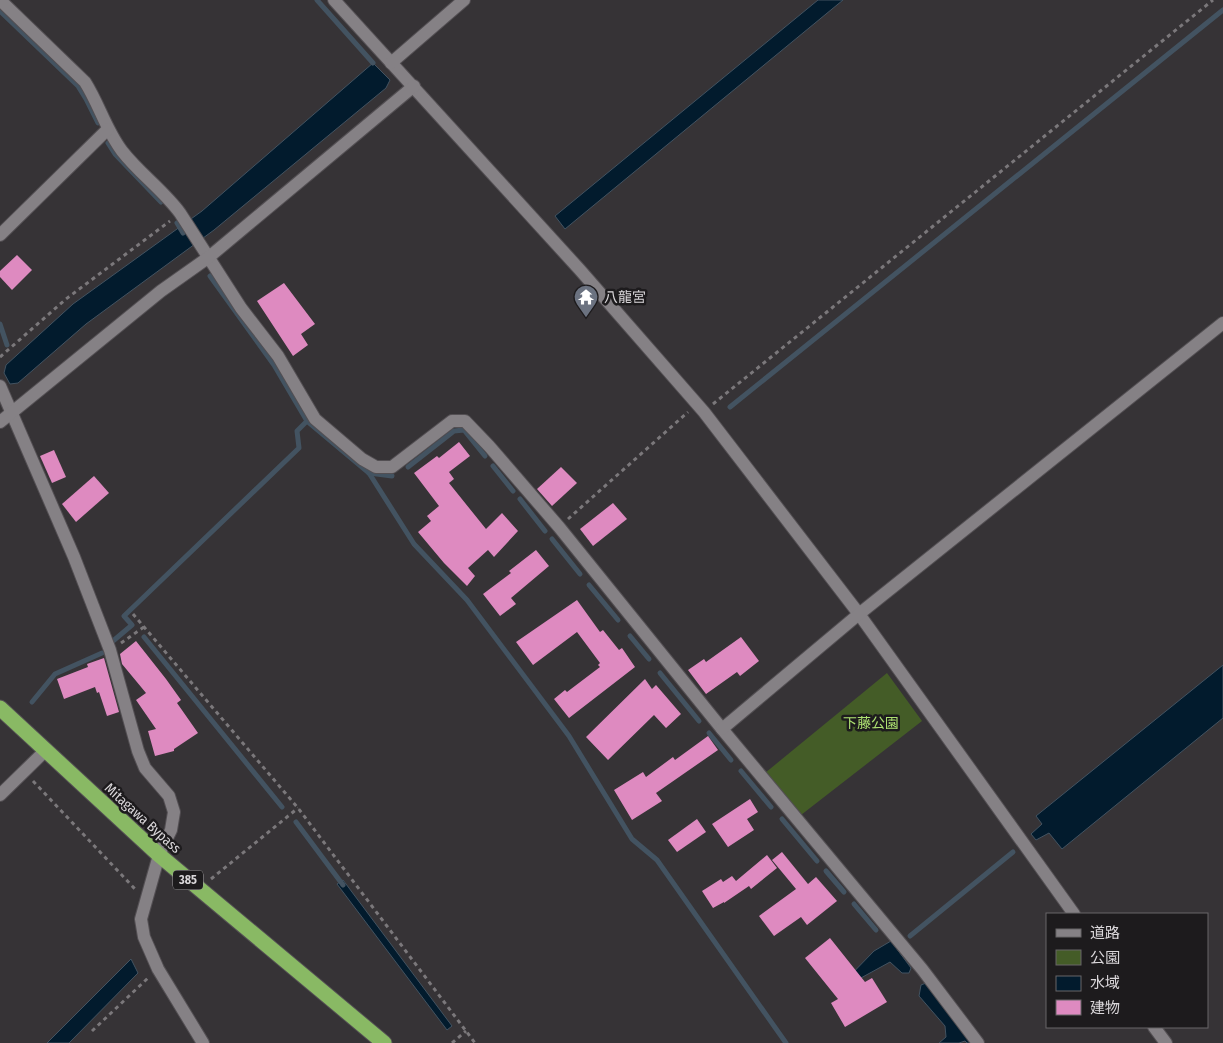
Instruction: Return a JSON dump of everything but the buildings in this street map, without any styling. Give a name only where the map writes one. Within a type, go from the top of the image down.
[{"type":"highway","name":"Mitagawa Bypass","points":[[0,708],[159,855],[384,1043]]},
{"type":"street","points":[[0,0],[85,82],[95,97],[108,129],[122,151],[172,202],[241,308],[278,356],[315,419],[362,459],[376,467],[392,467],[452,421],[465,421],[489,446],[558,527],[722,729],[922,969],[978,1043]]},
{"type":"street","points":[[334,0],[586,277],[704,412],[859,614],[1073,913]]},
{"type":"street","points":[[391,62],[464,0]]},
{"type":"street","points":[[0,422],[160,291],[209,257],[414,86]]},
{"type":"street","points":[[0,235],[108,129]]},
{"type":"street","points":[[722,729],[859,614],[1223,323]]},
{"type":"street","points":[[0,386],[74,556],[110,650],[138,751],[146,768],[169,796],[174,812],[171,830],[159,855],[146,901],[142,919],[144,937],[158,969],[202,1043]]},
{"type":"street","points":[[0,795],[45,751]]},
{"type":"street","points":[[1155,1028],[1166,1043]]},
{"type":"path","points":[[558,527],[691,410],[704,412],[1212,0]]},
{"type":"path","points":[[0,357],[66,299],[182,216]]},
{"type":"path","points":[[133,614],[298,808],[475,1043]]},
{"type":"path","points":[[110,650],[144,627]]},
{"type":"path","points":[[24,771],[146,901]]},
{"type":"path","points":[[202,891],[214,876],[298,808]]},
{"type":"path","points":[[92,1031],[158,969]]},
{"type":"path","points":[[452,1043],[466,1031]]},
{"type":"green space","name":"下藤公園","points":[[887,673],[922,721],[801,815],[765,773]]},
{"type":"water","points":[[818,0],[843,0],[565,229],[555,216]]},
{"type":"water","points":[[373,63],[390,80],[386,88],[214,230],[86,324],[18,383],[10,384],[4,373],[6,365],[73,304],[202,211]]},
{"type":"water","points":[[1223,665],[1223,718],[1062,849],[1049,833],[1036,840],[1031,834],[1042,824],[1036,816]]},
{"type":"water","points":[[343,880],[452,1026],[447,1030],[337,884]]},
{"type":"water","points":[[891,941],[911,968],[909,973],[902,973],[890,962],[839,990],[839,987],[874,951]]},
{"type":"water","points":[[131,959],[138,973],[69,1043],[47,1043]]},
{"type":"water","points":[[926,983],[974,1043],[967,1043],[965,1041],[959,1043],[939,1043],[946,1037],[945,1026],[919,996],[921,985]]},
{"type":"waterway","points":[[317,0],[373,63]]},
{"type":"waterway","points":[[730,407],[1223,10]]},
{"type":"waterway","points":[[0,11],[78,86],[98,123]]},
{"type":"waterway","points":[[108,143],[115,154],[161,202]]},
{"type":"waterway","points":[[177,223],[183,233]]},
{"type":"waterway","points":[[210,276],[274,365],[307,421],[369,473],[414,544],[467,600],[569,736],[632,839],[657,860],[786,1043]]},
{"type":"waterway","points":[[0,324],[7,345]]},
{"type":"waterway","points":[[113,641],[132,625],[124,616],[299,448],[297,431],[307,421]]},
{"type":"waterway","points":[[408,467],[454,431],[464,430],[485,456]]},
{"type":"waterway","points":[[493,466],[513,491]]},
{"type":"waterway","points":[[369,473],[392,476]]},
{"type":"waterway","points":[[520,499],[545,531]]},
{"type":"waterway","points":[[552,539],[580,574]]},
{"type":"waterway","points":[[589,585],[618,620]]},
{"type":"waterway","points":[[630,636],[649,659]]},
{"type":"waterway","points":[[144,637],[282,807]]},
{"type":"waterway","points":[[32,702],[55,674],[102,653]]},
{"type":"waterway","points":[[660,673],[699,721]]},
{"type":"waterway","points":[[709,733],[731,760]]},
{"type":"waterway","points":[[741,771],[771,807]]},
{"type":"waterway","points":[[782,819],[817,861]]},
{"type":"waterway","points":[[296,822],[343,885]]},
{"type":"waterway","points":[[910,936],[1013,852]]},
{"type":"waterway","points":[[826,871],[844,892]]},
{"type":"waterway","points":[[854,904],[876,930]]},
{"type":"place","name":"八龍宮","points":[[586,318]]}]
